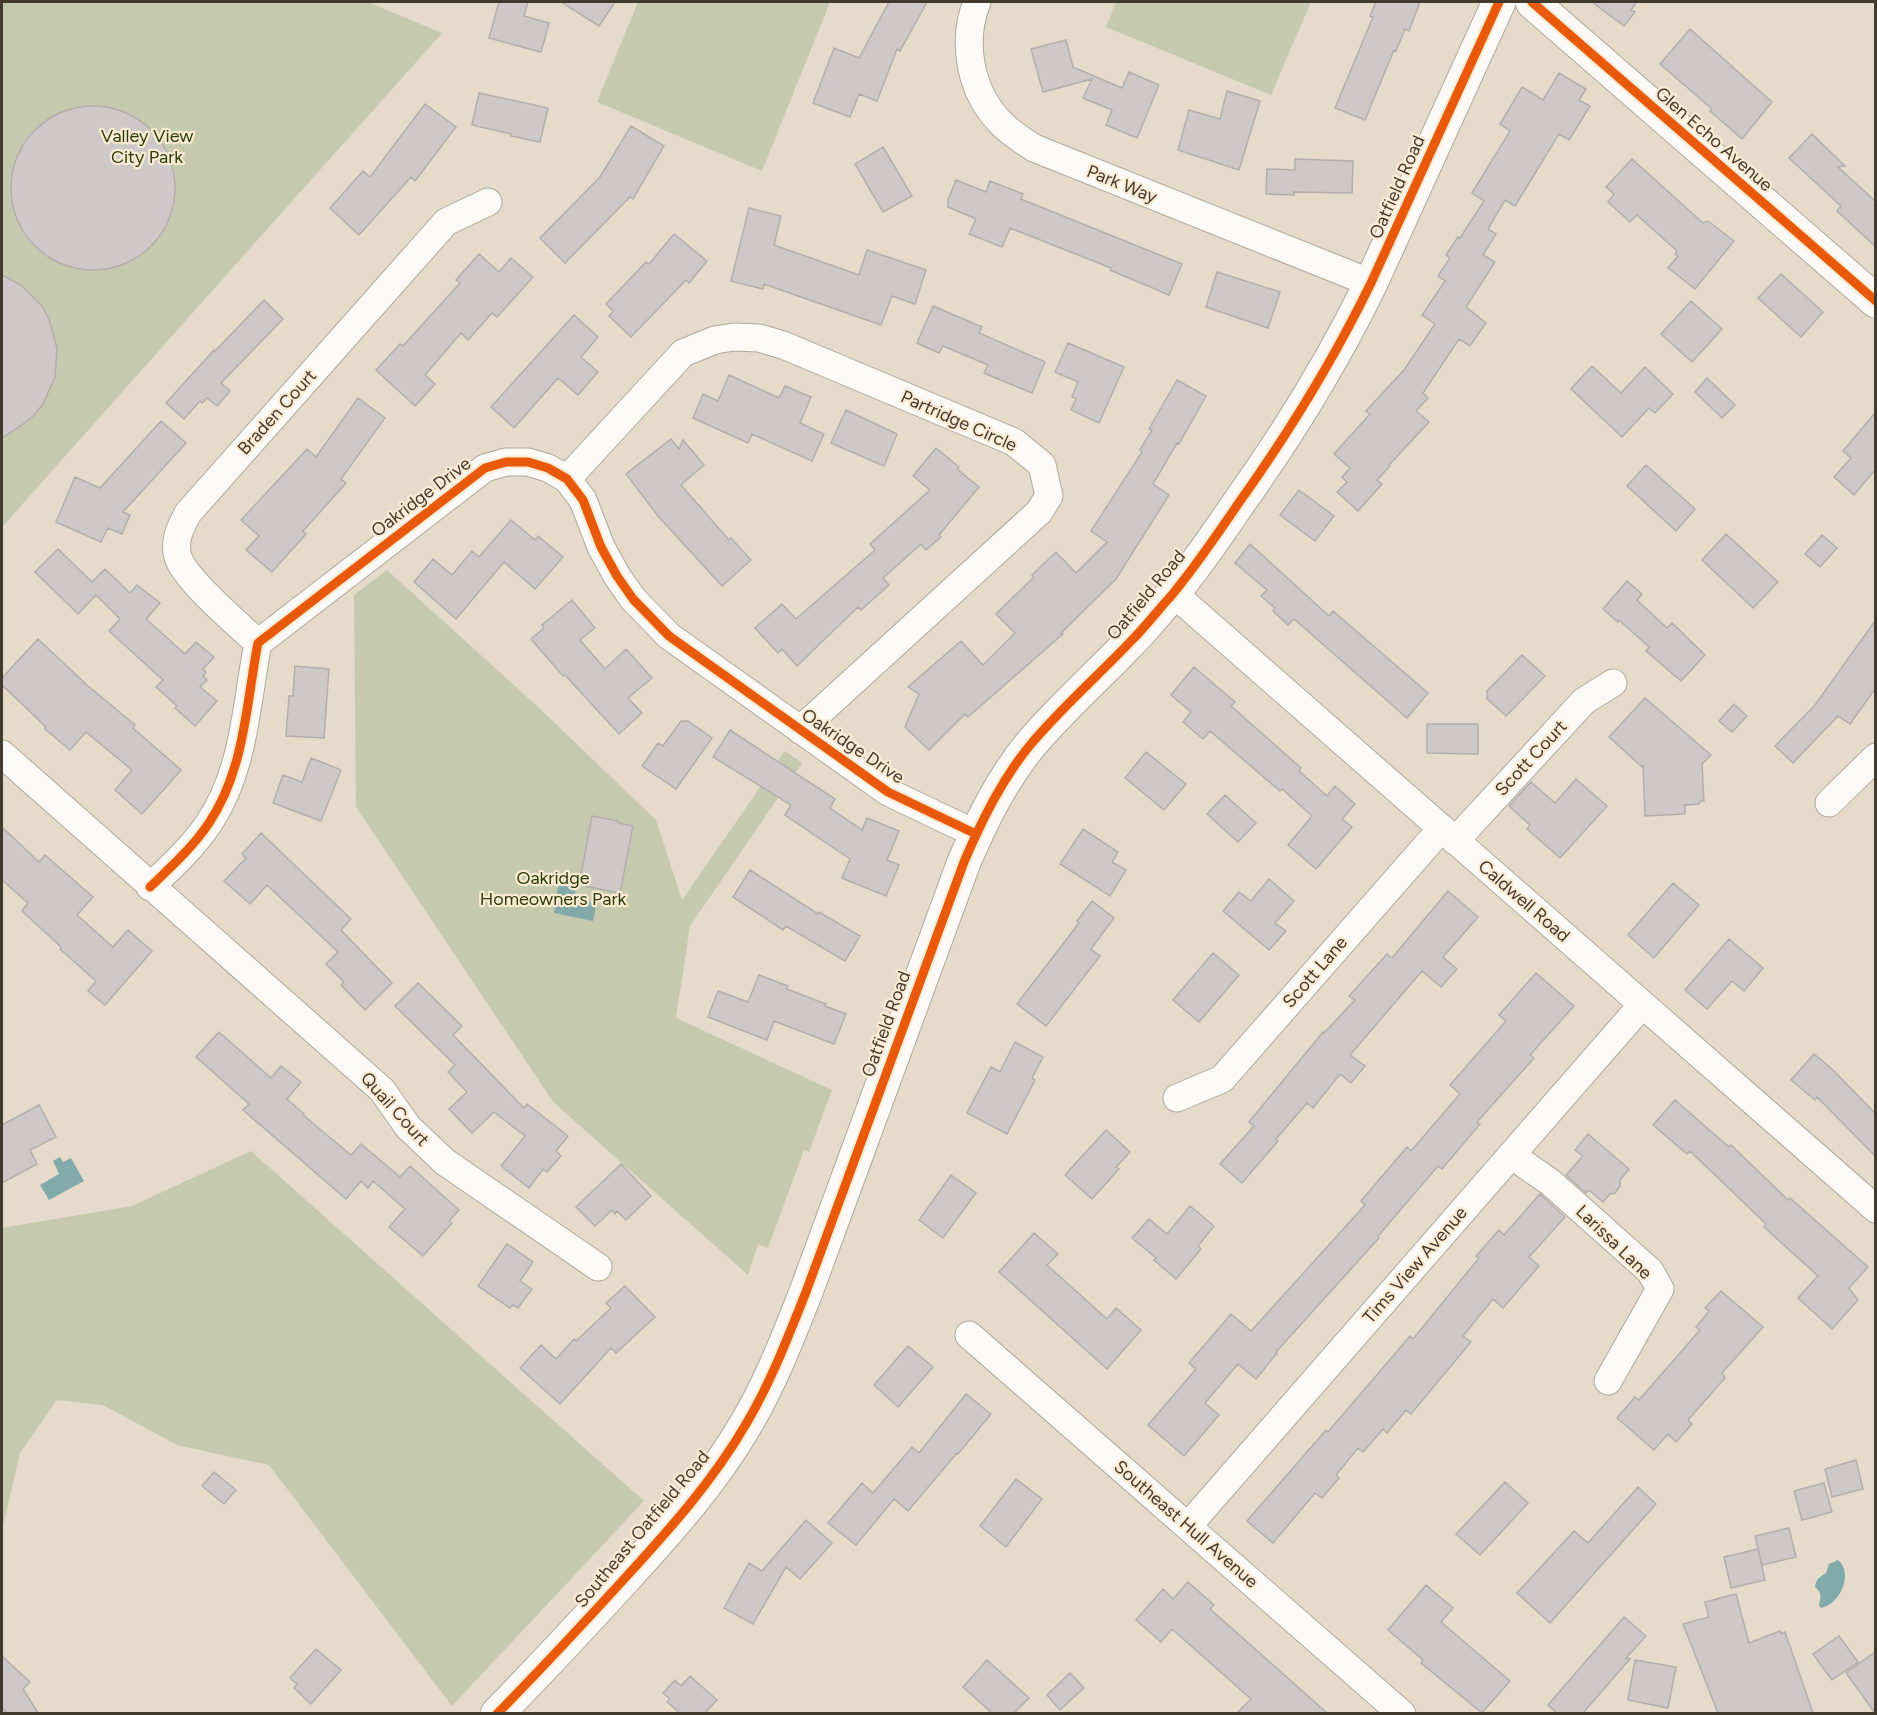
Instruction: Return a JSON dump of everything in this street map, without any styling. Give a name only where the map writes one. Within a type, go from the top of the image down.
[{"type":"main road","name":"Oatfield Road","points":[[836,1211],[976,834],[1002,784],[1030,745],[1133,640],[1173,593],[1265,466],[1314,391],[1371,283],[1499,2]]},
{"type":"main road","name":"Glen Echo Avenue","points":[[1532,2],[1875,301]]},
{"type":"main road","name":"Southeast Oatfield Road","points":[[497,1713],[586,1622],[650,1551],[716,1470],[746,1425],[772,1374],[836,1211]]},
{"type":"street","name":"Park Way","points":[[976,2],[969,37],[970,60],[977,84],[986,103],[999,122],[1015,136],[1034,148],[1371,283]]},
{"type":"street","name":"Braden Court","points":[[258,643],[189,578],[177,557],[177,533],[188,513],[446,222],[488,202]]},
{"type":"street","name":"Partridge Circle","points":[[567,479],[683,353],[715,340],[734,337],[759,338],[783,345],[1014,442],[1042,465],[1048,496],[1039,512],[800,730]]},
{"type":"street","name":"Oakridge Drive","points":[[258,643],[485,468],[506,462],[528,462],[548,468],[567,479],[583,500],[602,547],[617,576],[649,616],[669,636],[888,792],[976,834]]},
{"type":"street","name":"Caldwell Road","points":[[1173,593],[1875,1209]]},
{"type":"street","points":[[2,754],[150,887],[181,858],[209,824],[221,802],[244,733],[258,643]]},
{"type":"street","name":"Scott Court","points":[[1448,835],[1584,701],[1613,683]]},
{"type":"street","points":[[1829,802],[1875,758]]},
{"type":"street","name":"Scott Lane","points":[[1177,1098],[1222,1079],[1448,835]]},
{"type":"street","name":"Quail Court","points":[[150,887],[382,1090],[408,1127],[445,1162],[598,1267]]},
{"type":"street","name":"Tims View Avenue","points":[[1188,1526],[1642,1005]]},
{"type":"street","name":"Larissa Lane","points":[[1511,1155],[1550,1182],[1650,1271],[1660,1289],[1608,1381]]},
{"type":"street","name":"Southeast Hull Avenue","points":[[969,1335],[1402,1713]]},
{"type":"green space","name":"Valley View City Park","points":[[2,2],[368,2],[442,33],[2,527]]},
{"type":"green space","points":[[638,2],[830,2],[762,171],[597,102]]},
{"type":"green space","points":[[1116,2],[1311,2],[1271,95],[1106,27]]},
{"type":"green space","name":"Oakridge Homeowners Park","points":[[387,570],[537,706],[656,820],[682,900],[785,751],[802,763],[690,926],[676,1018],[832,1090],[809,1152],[804,1150],[768,1248],[758,1244],[748,1275],[553,1102],[356,807],[354,595]]},
{"type":"green space","points":[[251,1151],[644,1501],[452,1706],[269,1465],[177,1445],[103,1405],[57,1400],[20,1453],[2,1531],[2,1228],[132,1206]]},
{"type":"water","points":[[566,881],[573,884],[576,895],[596,905],[593,921],[554,913],[558,887]]},
{"type":"water","points":[[60,1157],[63,1162],[71,1158],[84,1181],[49,1200],[40,1185],[59,1174],[53,1161]]},
{"type":"water","points":[[1838,1560],[1845,1573],[1843,1588],[1834,1601],[1821,1608],[1820,1593],[1815,1587],[1816,1582],[1826,1573],[1829,1564]]},
{"type":"building","points":[[499,2],[528,2],[524,16],[549,23],[541,52],[489,38]]},
{"type":"building","points":[[561,2],[615,2],[599,26]]},
{"type":"building","points":[[889,2],[927,2],[900,51],[897,49],[877,101],[859,94],[850,117],[813,103],[834,48],[859,58]]},
{"type":"building","points":[[1376,2],[1420,2],[1409,31],[1405,29],[1396,51],[1394,50],[1365,120],[1335,108],[1373,17],[1370,16]]},
{"type":"building","points":[[1592,2],[1637,2],[1631,10],[1635,12],[1624,26]]},
{"type":"building","points":[[1690,29],[1772,102],[1742,139],[1710,111],[1712,109],[1660,64]]},
{"type":"building","points":[[1066,40],[1073,67],[1122,88],[1129,72],[1159,85],[1137,138],[1106,125],[1112,110],[1083,98],[1092,79],[1043,92],[1031,49]]},
{"type":"building","points":[[1559,73],[1586,89],[1579,100],[1590,106],[1569,140],[1559,134],[1515,206],[1505,200],[1488,229],[1496,234],[1483,255],[1495,262],[1466,307],[1486,323],[1470,346],[1459,339],[1423,393],[1428,398],[1416,411],[1429,422],[1377,480],[1382,484],[1358,511],[1337,492],[1347,482],[1342,477],[1350,468],[1334,454],[1370,414],[1366,411],[1404,370],[1435,324],[1422,315],[1445,281],[1438,276],[1450,258],[1446,255],[1484,201],[1472,193],[1510,131],[1500,124],[1522,87],[1543,100]]},
{"type":"building","points":[[1227,91],[1260,101],[1239,170],[1178,150],[1189,110],[1220,119]]},
{"type":"building","points":[[479,93],[548,108],[540,142],[472,125]]},
{"type":"building","points":[[425,104],[456,127],[415,181],[411,177],[359,235],[330,208],[363,171],[370,177]]},
{"type":"building","points":[[93,106],[109,107],[124,112],[151,130],[169,157],[174,172],[174,204],[169,219],[151,246],[124,264],[109,269],[93,270],[77,269],[62,264],[35,246],[17,219],[12,204],[11,188],[12,172],[17,157],[35,130],[62,112],[77,107]]},
{"type":"building","points":[[631,126],[664,146],[633,199],[630,197],[565,263],[540,238],[600,177]]},
{"type":"building","points":[[1812,134],[1845,166],[1838,167],[1875,201],[1875,246],[1837,211],[1841,206],[1789,158]]},
{"type":"building","points":[[883,147],[912,196],[883,212],[855,164]]},
{"type":"building","points":[[1295,159],[1353,161],[1352,193],[1266,194],[1267,169],[1295,170]]},
{"type":"building","points":[[1632,159],[1703,223],[1708,221],[1734,241],[1695,289],[1668,268],[1678,256],[1675,254],[1677,251],[1637,215],[1630,222],[1608,202],[1614,194],[1606,187]]},
{"type":"building","points":[[956,180],[986,192],[990,181],[1023,194],[1021,199],[1182,264],[1169,295],[1110,270],[1111,268],[1010,228],[1002,247],[969,234],[976,219],[948,207],[948,200]]},
{"type":"building","points":[[749,208],[781,216],[774,245],[859,275],[867,250],[926,270],[915,304],[892,296],[881,325],[764,284],[763,289],[731,281]]},
{"type":"building","points":[[674,234],[707,261],[689,283],[686,280],[631,337],[609,316],[613,311],[606,304],[646,262],[649,264]]},
{"type":"building","points":[[479,254],[499,272],[511,258],[533,277],[497,317],[492,313],[468,340],[461,333],[425,375],[435,384],[415,406],[376,370],[400,344],[403,346],[460,283],[456,280]]},
{"type":"building","points":[[1217,272],[1280,292],[1268,328],[1206,307]]},
{"type":"building","points":[[1781,274],[1823,312],[1801,337],[1758,298]]},
{"type":"building","points":[[2,275],[21,285],[42,306],[49,319],[57,348],[55,377],[43,404],[33,416],[2,438]]},
{"type":"building","points":[[264,300],[283,319],[221,383],[230,391],[217,406],[207,398],[202,403],[200,401],[184,419],[166,403]]},
{"type":"building","points":[[1691,301],[1722,329],[1692,362],[1661,334]]},
{"type":"building","points":[[933,306],[982,327],[979,333],[1045,362],[1032,393],[984,373],[988,365],[943,346],[939,353],[917,343]]},
{"type":"building","points":[[574,315],[598,337],[581,357],[598,372],[578,395],[558,378],[514,428],[491,407]]},
{"type":"building","points":[[1068,343],[1124,367],[1099,423],[1071,410],[1076,399],[1072,397],[1078,382],[1055,372]]},
{"type":"building","points":[[1592,366],[1621,393],[1645,367],[1673,394],[1655,413],[1649,408],[1622,437],[1571,389]]},
{"type":"building","points":[[729,375],[779,398],[785,386],[811,397],[800,423],[824,434],[812,461],[752,434],[748,443],[693,418],[703,394],[718,401]]},
{"type":"building","points":[[1707,378],[1735,405],[1722,418],[1695,392]]},
{"type":"building","points":[[1177,380],[1206,396],[1153,484],[1169,495],[1116,579],[1061,633],[1063,634],[968,717],[965,714],[929,750],[905,727],[919,694],[908,687],[961,641],[983,665],[1015,633],[996,614],[1034,577],[1032,575],[1056,552],[1076,573],[1107,542],[1091,531],[1142,452],[1140,450],[1152,430],[1149,429]]},
{"type":"building","points":[[358,398],[385,418],[341,479],[346,483],[303,531],[306,534],[272,572],[246,550],[259,536],[241,520],[307,449],[316,457]]},
{"type":"building","points":[[846,410],[897,434],[884,466],[831,443]]},
{"type":"building","points":[[1875,413],[1875,470],[1854,495],[1834,477],[1851,458],[1843,451]]},
{"type":"building","points":[[161,421],[186,443],[123,512],[130,515],[122,534],[108,528],[101,542],[56,522],[75,477],[100,488]]},
{"type":"building","points":[[671,439],[679,449],[683,440],[704,465],[681,485],[729,540],[731,538],[751,560],[722,586],[658,516],[626,474]]},
{"type":"building","points":[[936,448],[979,487],[939,535],[941,537],[926,550],[921,544],[883,578],[889,585],[861,610],[858,607],[797,666],[782,649],[778,653],[755,628],[782,604],[796,619],[875,550],[870,544],[930,490],[913,476]]},
{"type":"building","points":[[1646,465],[1695,509],[1676,531],[1627,486]]},
{"type":"building","points":[[1299,490],[1334,516],[1315,541],[1280,515]]},
{"type":"building","points":[[511,520],[535,540],[538,536],[563,557],[535,589],[504,562],[456,619],[414,582],[433,559],[452,575],[472,551],[479,557]]},
{"type":"building","points":[[1726,534],[1778,582],[1753,608],[1702,560]]},
{"type":"building","points":[[1822,535],[1837,548],[1820,567],[1805,554]]},
{"type":"building","points":[[1250,544],[1329,616],[1333,611],[1428,693],[1407,718],[1294,619],[1288,625],[1273,611],[1275,608],[1261,596],[1267,590],[1235,563]]},
{"type":"building","points":[[58,549],[92,582],[105,569],[130,593],[137,585],[160,603],[146,619],[185,654],[196,642],[214,657],[203,669],[206,672],[203,676],[207,680],[200,687],[217,701],[195,726],[156,687],[163,680],[109,631],[120,619],[96,595],[78,614],[35,572]]},
{"type":"building","points":[[1627,581],[1642,594],[1637,600],[1667,628],[1672,623],[1705,655],[1681,681],[1646,651],[1649,647],[1603,609]]},
{"type":"building","points":[[572,600],[595,628],[580,640],[605,669],[626,649],[652,678],[628,698],[642,713],[619,734],[531,639],[544,628],[542,625]]},
{"type":"building","points":[[1875,621],[1875,689],[1850,724],[1838,716],[1793,763],[1775,746],[1815,705]]},
{"type":"building","points":[[38,639],[88,686],[135,725],[133,728],[181,770],[142,814],[115,790],[132,770],[86,732],[70,750],[45,729],[46,727],[2,685],[2,678]]},
{"type":"building","points":[[1522,655],[1545,676],[1506,716],[1487,699],[1487,691]]},
{"type":"building","points":[[295,666],[329,669],[324,738],[286,736],[289,696],[293,696]]},
{"type":"building","points":[[1194,667],[1235,702],[1231,706],[1301,768],[1299,771],[1327,796],[1335,786],[1355,804],[1342,819],[1352,827],[1316,869],[1288,845],[1312,816],[1210,731],[1203,739],[1183,722],[1191,712],[1171,695]]},
{"type":"building","points":[[1645,698],[1711,755],[1702,764],[1704,801],[1700,801],[1699,804],[1685,805],[1685,814],[1645,816],[1643,765],[1642,767],[1609,737]]},
{"type":"building","points":[[1734,704],[1747,716],[1732,732],[1719,721]]},
{"type":"building","points":[[681,721],[688,721],[712,738],[676,789],[642,766],[658,743],[663,746]]},
{"type":"building","points":[[1427,724],[1478,724],[1478,754],[1427,753]]},
{"type":"building","points":[[730,730],[835,799],[830,808],[862,830],[867,818],[899,831],[887,860],[899,865],[886,896],[842,878],[850,859],[785,815],[791,805],[713,757]]},
{"type":"building","points":[[1146,752],[1186,784],[1164,810],[1125,778]]},
{"type":"building","points":[[311,758],[341,770],[321,821],[273,803],[283,775],[302,782]]},
{"type":"building","points":[[1576,779],[1607,806],[1560,858],[1527,829],[1530,825],[1509,806],[1531,782],[1555,803]]},
{"type":"building","points":[[1225,795],[1256,823],[1238,842],[1207,814]]},
{"type":"building","points":[[592,816],[633,826],[620,893],[579,885]]},
{"type":"building","points":[[2,827],[39,862],[45,855],[93,897],[77,915],[113,947],[128,930],[152,951],[105,1005],[88,991],[96,981],[22,911],[28,903],[2,880]]},
{"type":"building","points":[[1083,829],[1118,852],[1112,862],[1126,870],[1110,896],[1060,864]]},
{"type":"building","points":[[261,833],[351,919],[341,930],[392,983],[365,1010],[341,985],[344,982],[326,964],[338,952],[267,885],[250,904],[224,881],[246,858],[242,854]]},
{"type":"building","points":[[750,870],[818,914],[819,912],[860,936],[845,961],[786,926],[783,930],[733,897]]},
{"type":"building","points":[[1269,879],[1294,901],[1275,923],[1286,931],[1269,950],[1223,911],[1239,892],[1251,901]]},
{"type":"building","points":[[1673,883],[1699,905],[1654,958],[1628,935]]},
{"type":"building","points":[[1448,891],[1478,917],[1443,957],[1457,969],[1441,987],[1422,971],[1350,1055],[1365,1066],[1351,1083],[1340,1074],[1313,1108],[1307,1103],[1242,1183],[1220,1164],[1254,1126],[1249,1122],[1323,1032],[1355,1000],[1349,996],[1387,954],[1392,958]]},
{"type":"building","points":[[1092,901],[1114,918],[1091,949],[1100,956],[1046,1026],[1017,1004],[1079,923],[1077,921]]},
{"type":"building","points":[[1729,939],[1763,968],[1744,991],[1732,981],[1707,1009],[1685,990]]},
{"type":"building","points":[[1213,953],[1239,975],[1199,1022],[1173,1000]]},
{"type":"building","points":[[1536,973],[1574,1006],[1530,1055],[1534,1058],[1477,1122],[1480,1124],[1442,1169],[1438,1166],[1378,1236],[1379,1238],[1276,1352],[1256,1379],[1238,1364],[1205,1403],[1219,1415],[1184,1456],[1148,1425],[1196,1369],[1189,1363],[1231,1314],[1251,1331],[1365,1205],[1361,1201],[1407,1147],[1411,1151],[1460,1094],[1450,1085],[1506,1021],[1499,1015]]},
{"type":"building","points":[[759,975],[788,986],[787,989],[846,1014],[834,1044],[774,1021],[767,1040],[708,1017],[718,991],[748,1002]]},
{"type":"building","points":[[418,983],[462,1026],[453,1035],[524,1108],[527,1104],[568,1136],[556,1151],[561,1156],[547,1172],[543,1169],[529,1188],[501,1166],[525,1136],[494,1112],[472,1133],[449,1109],[467,1092],[448,1072],[455,1065],[395,1006]]},
{"type":"building","points":[[219,1032],[271,1078],[281,1066],[301,1082],[287,1099],[351,1155],[361,1144],[400,1177],[410,1166],[459,1210],[449,1221],[452,1223],[423,1256],[389,1227],[405,1209],[373,1181],[368,1188],[361,1181],[346,1199],[243,1110],[249,1104],[196,1057]]},
{"type":"building","points":[[1015,1042],[1043,1057],[1032,1078],[1035,1080],[1007,1134],[967,1113],[991,1067],[1000,1072]]},
{"type":"building","points":[[1814,1054],[1875,1113],[1875,1156],[1817,1097],[1815,1100],[1791,1080]]},
{"type":"building","points":[[1675,1100],[1729,1147],[1731,1145],[1788,1200],[1790,1198],[1868,1267],[1849,1288],[1858,1300],[1832,1329],[1798,1298],[1818,1276],[1764,1227],[1766,1224],[1690,1151],[1687,1154],[1653,1125]]},
{"type":"building","points":[[39,1105],[56,1137],[30,1150],[37,1164],[2,1183],[2,1125]]},
{"type":"building","points":[[1106,1130],[1130,1152],[1116,1167],[1119,1169],[1092,1199],[1065,1175]]},
{"type":"building","points":[[1588,1134],[1629,1169],[1620,1180],[1620,1186],[1615,1193],[1610,1194],[1603,1202],[1589,1190],[1586,1193],[1566,1175],[1583,1156],[1575,1150]]},
{"type":"building","points":[[621,1164],[651,1196],[626,1220],[617,1211],[615,1214],[612,1210],[595,1226],[576,1207]]},
{"type":"building","points":[[951,1175],[976,1193],[943,1238],[919,1220]]},
{"type":"building","points":[[1540,1194],[1565,1217],[1529,1257],[1539,1266],[1503,1308],[1493,1299],[1463,1336],[1471,1342],[1411,1414],[1406,1410],[1387,1433],[1383,1429],[1363,1452],[1358,1448],[1336,1475],[1339,1478],[1322,1498],[1315,1493],[1273,1543],[1247,1521],[1326,1430],[1328,1432],[1410,1336],[1413,1339],[1479,1258],[1476,1256],[1499,1230],[1504,1235]]},
{"type":"building","points":[[1190,1206],[1214,1226],[1198,1246],[1201,1249],[1176,1279],[1132,1238],[1149,1219],[1167,1234]]},
{"type":"building","points":[[1034,1233],[1058,1254],[1047,1265],[1107,1319],[1116,1308],[1141,1330],[1107,1369],[999,1272]]},
{"type":"building","points":[[507,1244],[533,1262],[520,1281],[532,1289],[518,1308],[513,1305],[510,1308],[478,1286]]},
{"type":"building","points":[[625,1286],[655,1317],[616,1353],[611,1348],[560,1404],[520,1368],[541,1345],[556,1359],[574,1339],[576,1341],[611,1308],[606,1303]]},
{"type":"building","points":[[1721,1291],[1763,1327],[1722,1373],[1725,1378],[1688,1420],[1692,1424],[1676,1442],[1668,1434],[1654,1450],[1617,1418],[1635,1397],[1639,1400],[1700,1330],[1696,1327],[1709,1311],[1705,1308]]},
{"type":"building","points":[[908,1346],[933,1367],[898,1407],[874,1385]]},
{"type":"building","points":[[966,1394],[991,1414],[908,1511],[894,1499],[856,1545],[828,1523],[862,1483],[873,1493],[912,1447],[919,1453]]},
{"type":"building","points":[[1856,1460],[1863,1489],[1832,1497],[1825,1469]]},
{"type":"building","points":[[214,1472],[236,1490],[224,1504],[202,1486]]},
{"type":"building","points":[[1016,1479],[1042,1499],[1006,1547],[980,1526]]},
{"type":"building","points":[[1505,1482],[1528,1503],[1480,1555],[1456,1534]]},
{"type":"building","points":[[1824,1483],[1832,1512],[1802,1520],[1794,1491]]},
{"type":"building","points":[[1638,1487],[1656,1504],[1550,1623],[1517,1593],[1574,1531],[1588,1543]]},
{"type":"building","points":[[806,1520],[832,1543],[800,1579],[786,1567],[753,1624],[724,1608],[749,1563],[762,1571]]},
{"type":"building","points":[[1789,1528],[1796,1557],[1762,1565],[1755,1536]]},
{"type":"building","points":[[1758,1549],[1765,1580],[1731,1588],[1724,1557]]},
{"type":"building","points":[[1188,1582],[1214,1605],[1210,1609],[1327,1713],[1237,1713],[1251,1699],[1172,1629],[1161,1642],[1136,1620],[1163,1589],[1173,1599]]},
{"type":"building","points":[[1426,1585],[1453,1608],[1441,1622],[1510,1681],[1482,1713],[1421,1663],[1423,1660],[1388,1630]]},
{"type":"building","points":[[1736,1594],[1749,1643],[1780,1631],[1781,1634],[1785,1632],[1813,1713],[1718,1713],[1683,1624],[1709,1617],[1705,1602]]},
{"type":"building","points":[[1624,1617],[1646,1636],[1626,1658],[1630,1659],[1583,1713],[1557,1713],[1548,1705]]},
{"type":"building","points":[[1839,1636],[1858,1662],[1832,1680],[1813,1654]]},
{"type":"building","points":[[316,1649],[341,1670],[311,1704],[294,1688],[297,1684],[290,1678]]},
{"type":"building","points":[[1875,1652],[1875,1713],[1846,1673]]},
{"type":"building","points":[[2,1656],[30,1682],[23,1689],[38,1713],[7,1713],[2,1708]]},
{"type":"building","points":[[987,1660],[1029,1698],[1014,1713],[992,1713],[963,1687]]},
{"type":"building","points":[[1635,1660],[1676,1667],[1668,1708],[1628,1700]]},
{"type":"building","points":[[1070,1673],[1084,1688],[1060,1710],[1047,1695]]},
{"type":"building","points":[[690,1676],[717,1700],[705,1713],[680,1713],[667,1702],[670,1699],[663,1693],[675,1680],[681,1686]]},
{"type":"cycle path","points":[[497,1714],[674,1523],[705,1485],[746,1424],[771,1376],[806,1292],[964,862],[993,800],[1031,744],[1137,635],[1180,585],[1257,478],[1292,424],[1341,341],[1371,283],[1499,2]]},
{"type":"cycle path","points":[[1532,2],[1876,301]]},
{"type":"cycle path","points":[[150,887],[196,840],[221,802],[230,781],[243,736],[258,643],[485,468],[506,462],[528,462],[548,468],[567,479],[583,500],[601,547],[617,576],[633,599],[669,636],[888,792],[976,834]]}]
